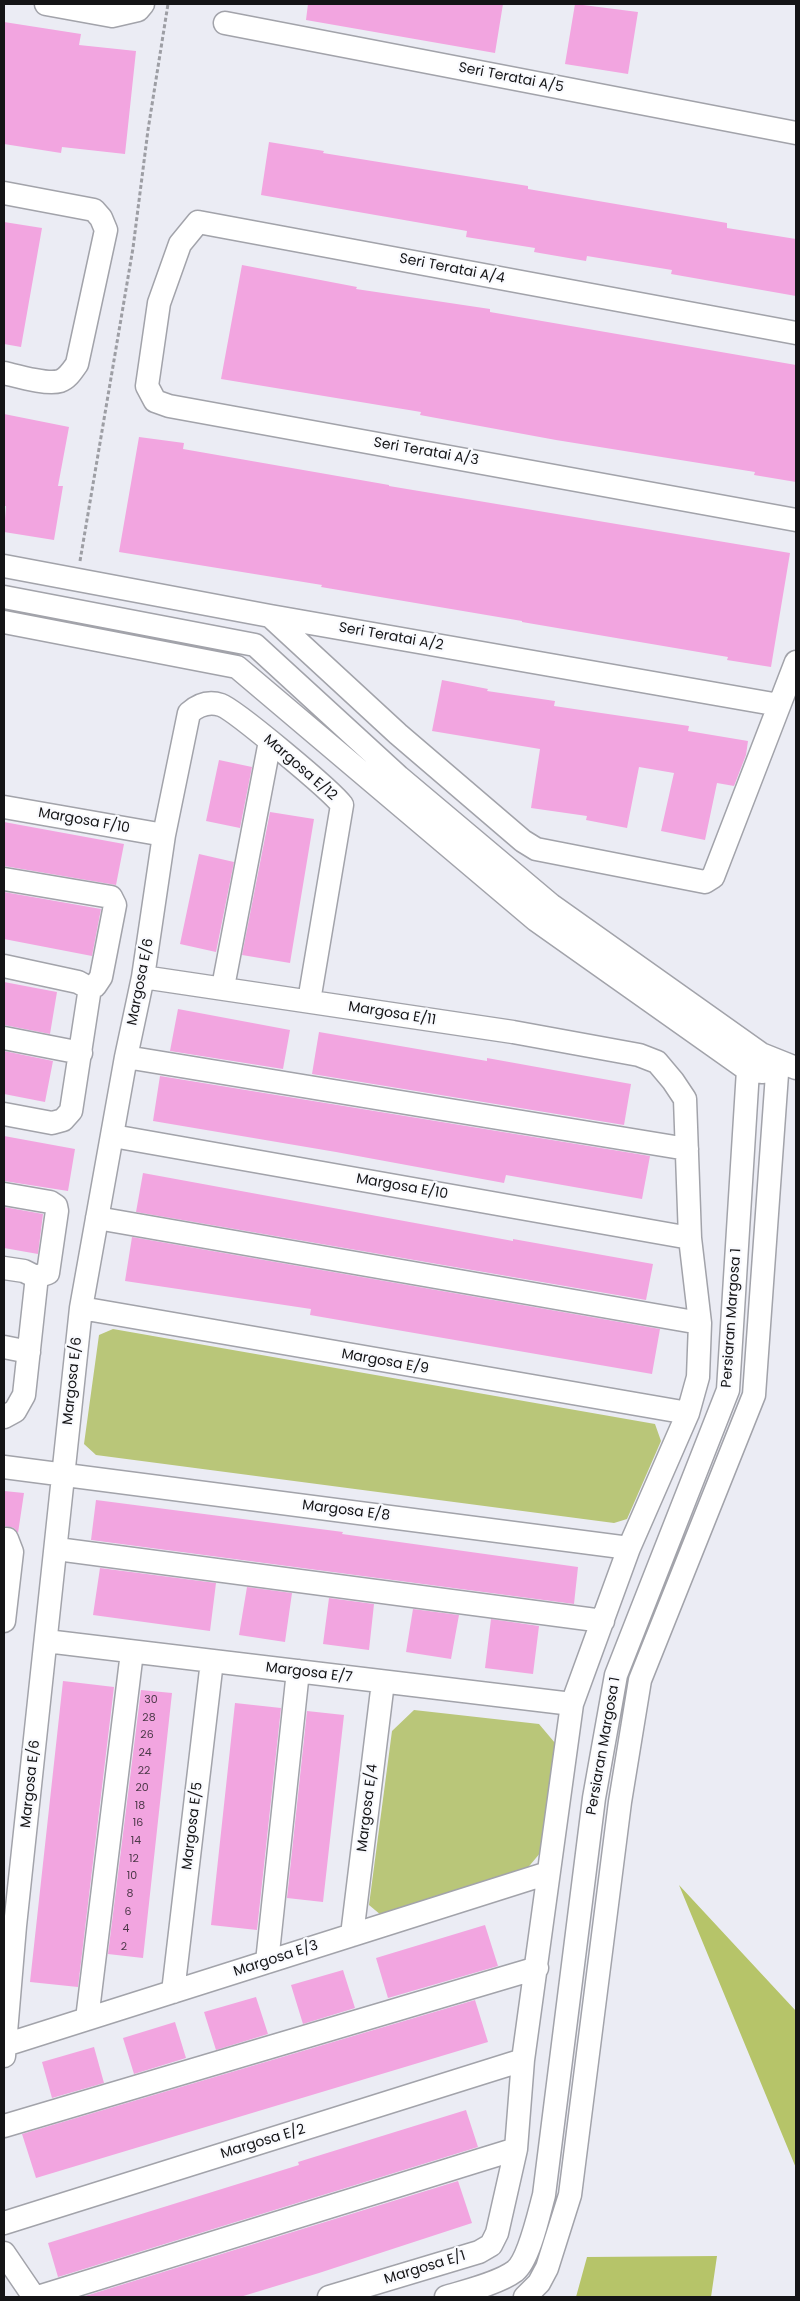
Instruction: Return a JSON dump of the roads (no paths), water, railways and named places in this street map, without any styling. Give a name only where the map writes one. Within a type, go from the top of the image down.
[{"type":"street","points":[[46,4],[112,16],[138,10],[143,4]]},
{"type":"street","name":"Seri Teratai A/5","points":[[225,23],[796,133]]},
{"type":"street","points":[[4,193],[94,210],[101,218],[106,230],[77,364],[69,375],[59,381],[4,373]]},
{"type":"street","name":"Seri Teratai A/4","points":[[159,303],[180,244],[198,222],[796,333]]},
{"type":"street","name":"Seri Teratai A/3","points":[[159,303],[147,386],[155,401],[169,406],[796,520]]},
{"type":"street","name":"Seri Teratai A/2","points":[[4,566],[270,616],[778,705]]},
{"type":"street","points":[[4,597],[254,645],[399,777],[551,906],[753,1071]]},
{"type":"street","points":[[67,634],[72,609]]},
{"type":"street","points":[[270,616],[398,734],[536,850],[705,882],[712,877],[796,662]]},
{"type":"street","points":[[4,622],[238,667],[536,920],[753,1071],[788,1088]]},
{"type":"street","points":[[207,661],[211,636]]},
{"type":"street","name":"Margosa E/12","points":[[189,713],[197,706],[208,704],[227,707],[270,741],[342,805],[309,1001]]},
{"type":"street","name":"Margosa E/6","points":[[4,2051],[10,1925],[57,1549],[81,1308],[126,1057],[143,976],[164,835],[189,713]]},
{"type":"street","points":[[223,988],[270,741]]},
{"type":"street","name":"Margosa F/10","points":[[4,807],[164,835]]},
{"type":"street","points":[[4,879],[112,898],[115,905],[101,977],[95,986],[89,988],[78,982],[4,966]]},
{"type":"street","name":"Margosa E/11","points":[[143,976],[513,1032],[639,1055],[657,1062],[673,1081],[684,1099],[690,1238],[700,1323],[698,1377],[688,1414],[629,1548],[572,1704],[523,2060],[516,2149],[497,2233],[491,2245]]},
{"type":"street","points":[[4,1114],[52,1123],[63,1120],[71,1111],[89,988]]},
{"type":"street","points":[[4,1038],[81,1053]]},
{"type":"street","points":[[126,1057],[687,1149]]},
{"type":"street","name":"Persiaran Margosa 1","points":[[446,2297],[478,2288],[516,2270],[528,2250],[544,2196],[594,1798],[616,1675],[728,1390],[753,1071]]},
{"type":"street","name":"Persiaran Margosa 1","points":[[525,2297],[539,2283],[547,2268],[570,2195],[620,1802],[640,1680],[709,1503],[754,1395],[788,1088]]},
{"type":"street","name":"Margosa E/10","points":[[113,1136],[690,1238]]},
{"type":"street","points":[[4,1194],[50,1202],[56,1206],[58,1211],[48,1273],[36,1278]]},
{"type":"street","points":[[97,1218],[700,1323]]},
{"type":"street","points":[[4,1268],[24,1271],[36,1278]]},
{"type":"street","points":[[4,1417],[15,1411],[24,1395],[36,1278]]},
{"type":"street","name":"Margosa E/9","points":[[81,1308],[688,1414]]},
{"type":"street","points":[[4,1347],[29,1352]]},
{"type":"street","name":"Margosa E/8","points":[[4,1467],[629,1548]]},
{"type":"street","points":[[660,1481],[709,1503]]},
{"type":"street","points":[[4,1539],[7,1540],[12,1552],[4,1621]]},
{"type":"street","points":[[57,1549],[602,1621]]},
{"type":"street","name":"Margosa E/7","points":[[46,1641],[572,1704]]},
{"type":"street","points":[[87,2019],[132,1652]]},
{"type":"street","name":"Margosa E/5","points":[[173,1992],[212,1661]]},
{"type":"street","points":[[267,1962],[298,1671]]},
{"type":"street","name":"Margosa E/4","points":[[352,1935],[384,1682]]},
{"type":"street","points":[[560,1792],[620,1802]]},
{"type":"street","name":"Margosa E/3","points":[[4,2051],[87,2019],[548,1873]]},
{"type":"street","points":[[4,2126],[537,1968]]},
{"type":"street","name":"Margosa E/2","points":[[4,2223],[523,2060]]},
{"type":"street","points":[[38,2297],[516,2149]]},
{"type":"street","name":"Margosa E/1","points":[[329,2297],[478,2252],[491,2245]]},
{"type":"street","points":[[4,2253],[34,2297]]}]
